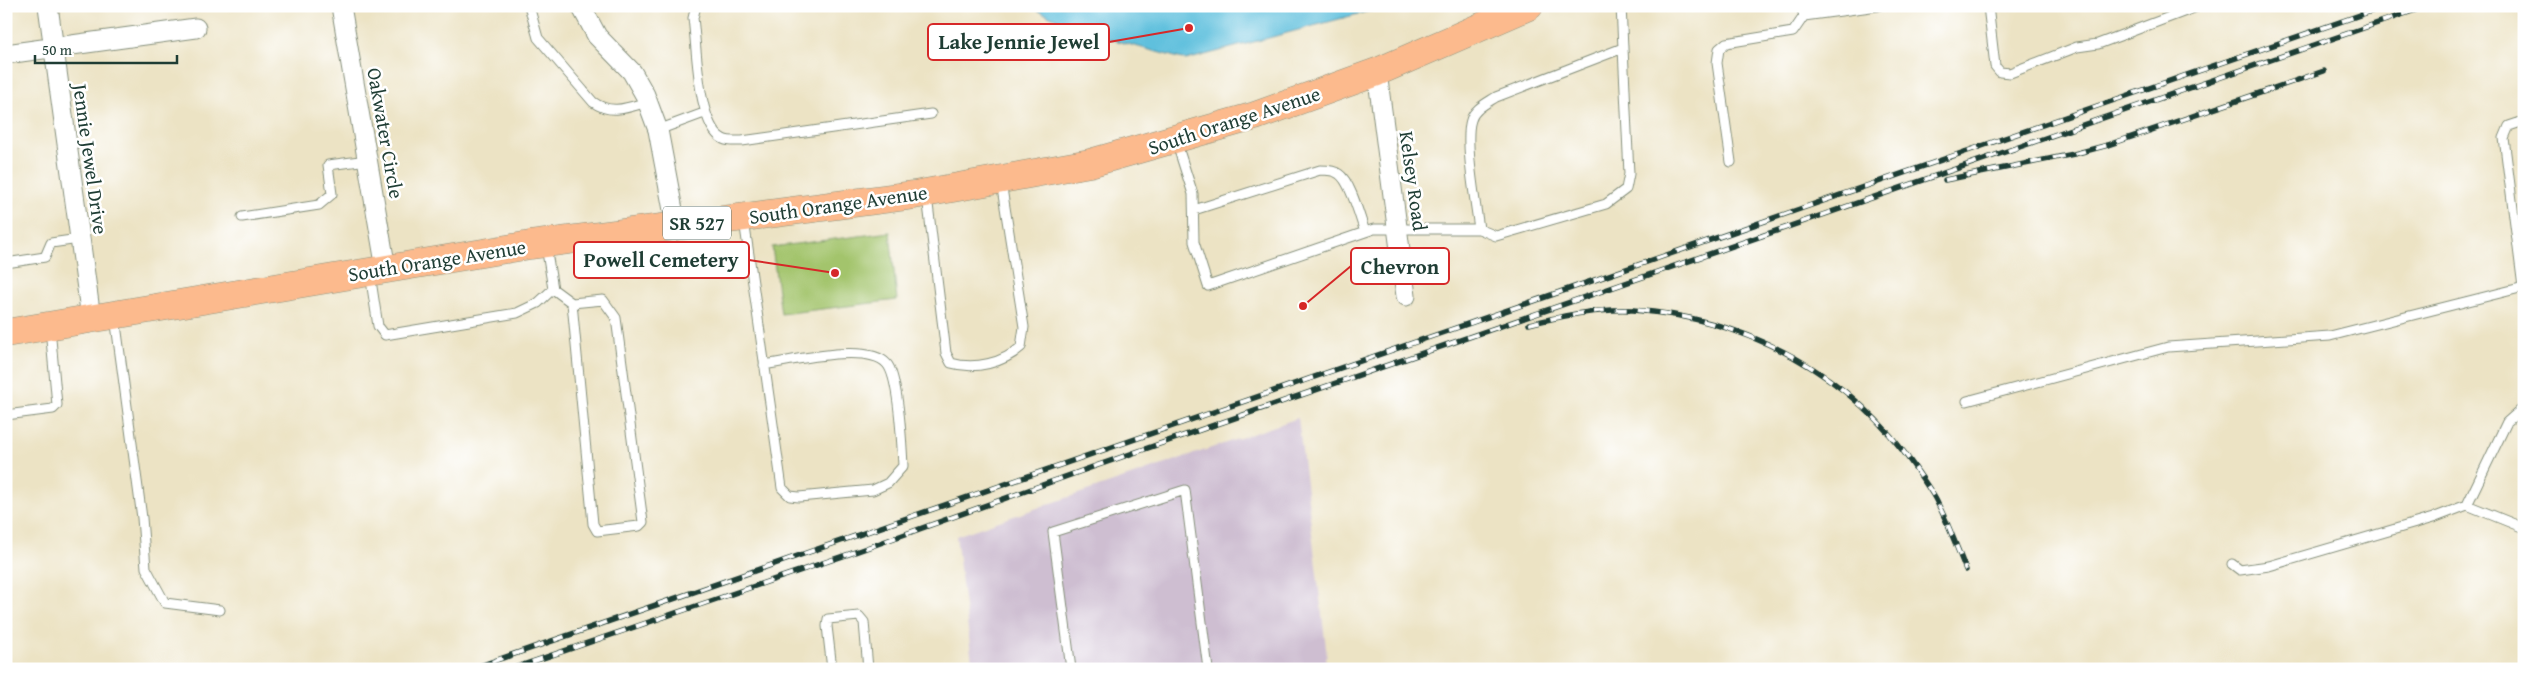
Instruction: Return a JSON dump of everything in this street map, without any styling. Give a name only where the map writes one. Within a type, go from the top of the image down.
[{"type":"main road","name":"South Orange Avenue","points":[[6,333],[545,243],[927,193],[1090,163],[1255,116],[1377,72],[1529,6]]},
{"type":"street","name":"Jennie Jewel Drive","points":[[48,6],[80,239],[103,316]]},
{"type":"street","name":"Oakwater Circle","points":[[343,6],[342,12],[368,160],[378,270]]},
{"type":"street","points":[[581,6],[597,36],[632,72],[647,102],[658,130],[676,226]]},
{"type":"street","points":[[6,54],[196,28]]},
{"type":"street","name":"Kelsey Road","points":[[1377,72],[1406,296]]},
{"type":"lane","points":[[529,6],[538,38],[593,102],[603,109],[614,110],[647,102]]},
{"type":"lane","points":[[696,6],[693,18],[704,112],[715,132],[729,141],[931,114]]},
{"type":"lane","points":[[1176,140],[1194,194],[1194,242],[1208,286],[1374,229],[1479,229],[1496,236],[1533,226],[1606,204],[1626,188],[1628,174],[1621,6]]},
{"type":"lane","points":[[1801,6],[1804,16]]},
{"type":"lane","points":[[1730,162],[1717,64],[1719,49],[1726,44],[1793,32],[1804,16],[1878,6]]},
{"type":"lane","points":[[1988,6],[1995,66],[2000,72],[2010,73],[2077,47],[2098,44],[2199,6]]},
{"type":"lane","points":[[1479,229],[1469,139],[1471,119],[1480,107],[1496,97],[1623,48]]},
{"type":"lane","points":[[658,130],[704,112]]},
{"type":"lane","points":[[1967,401],[2168,347],[2330,336],[2524,287],[2504,138],[2509,126],[2524,121]]},
{"type":"lane","points":[[242,218],[320,205],[332,194],[328,165],[368,160]]},
{"type":"lane","points":[[1194,210],[1320,170],[1329,171],[1338,173],[1345,180],[1365,232]]},
{"type":"lane","points":[[927,193],[946,353],[951,363],[963,366],[987,364],[1010,358],[1021,347],[1024,327],[1001,180]]},
{"type":"lane","points":[[744,217],[764,365],[782,488],[790,496],[873,490],[888,483],[903,466],[902,440],[893,375],[887,364],[873,355],[846,354],[764,365]]},
{"type":"lane","points":[[6,263],[45,257],[51,243],[80,239]]},
{"type":"lane","points":[[545,243],[554,289],[572,303],[603,300],[616,318],[643,522],[639,526],[597,531],[593,524],[572,303]]},
{"type":"lane","points":[[378,270],[378,326],[385,335],[517,313],[538,303],[554,289]]},
{"type":"lane","points":[[103,316],[142,518],[146,568],[165,603],[220,610]]},
{"type":"lane","points":[[6,415],[52,409],[57,406],[50,325]]},
{"type":"lane","points":[[2467,505],[2506,422],[2524,407]]},
{"type":"lane","points":[[1071,669],[1053,532],[1185,490],[1208,669]]},
{"type":"lane","points":[[2232,564],[2240,570],[2269,566],[2432,518],[2467,505],[2524,528]]},
{"type":"lane","points":[[832,669],[827,626],[828,619],[859,616],[864,622],[868,669]]},
{"type":"shaded area","points":[[1298,418],[1327,656],[1323,669],[973,669],[956,536]]},
{"type":"green space","points":[[890,232],[897,300],[781,314],[772,247]]},
{"type":"water","points":[[1028,6],[1388,6],[1186,60],[1088,33]]},
{"type":"railway","points":[[471,669],[2386,6]]},
{"type":"railway","points":[[511,669],[858,551],[1087,469],[2427,6]]},
{"type":"railway","points":[[1945,180],[2074,154],[2108,145],[2324,71]]},
{"type":"railway","points":[[1529,324],[1607,310],[1633,310],[1675,315],[1716,325],[1756,339],[1793,357],[1828,379],[1861,405],[1890,435],[1936,499],[1966,570]]},
{"type":"place","name":"Lake Jennie Jewel","points":[[1189,28]]},
{"type":"place","name":"Powell Cemetery","points":[[835,273]]},
{"type":"place","name":"Chevron","points":[[1303,306]]}]
